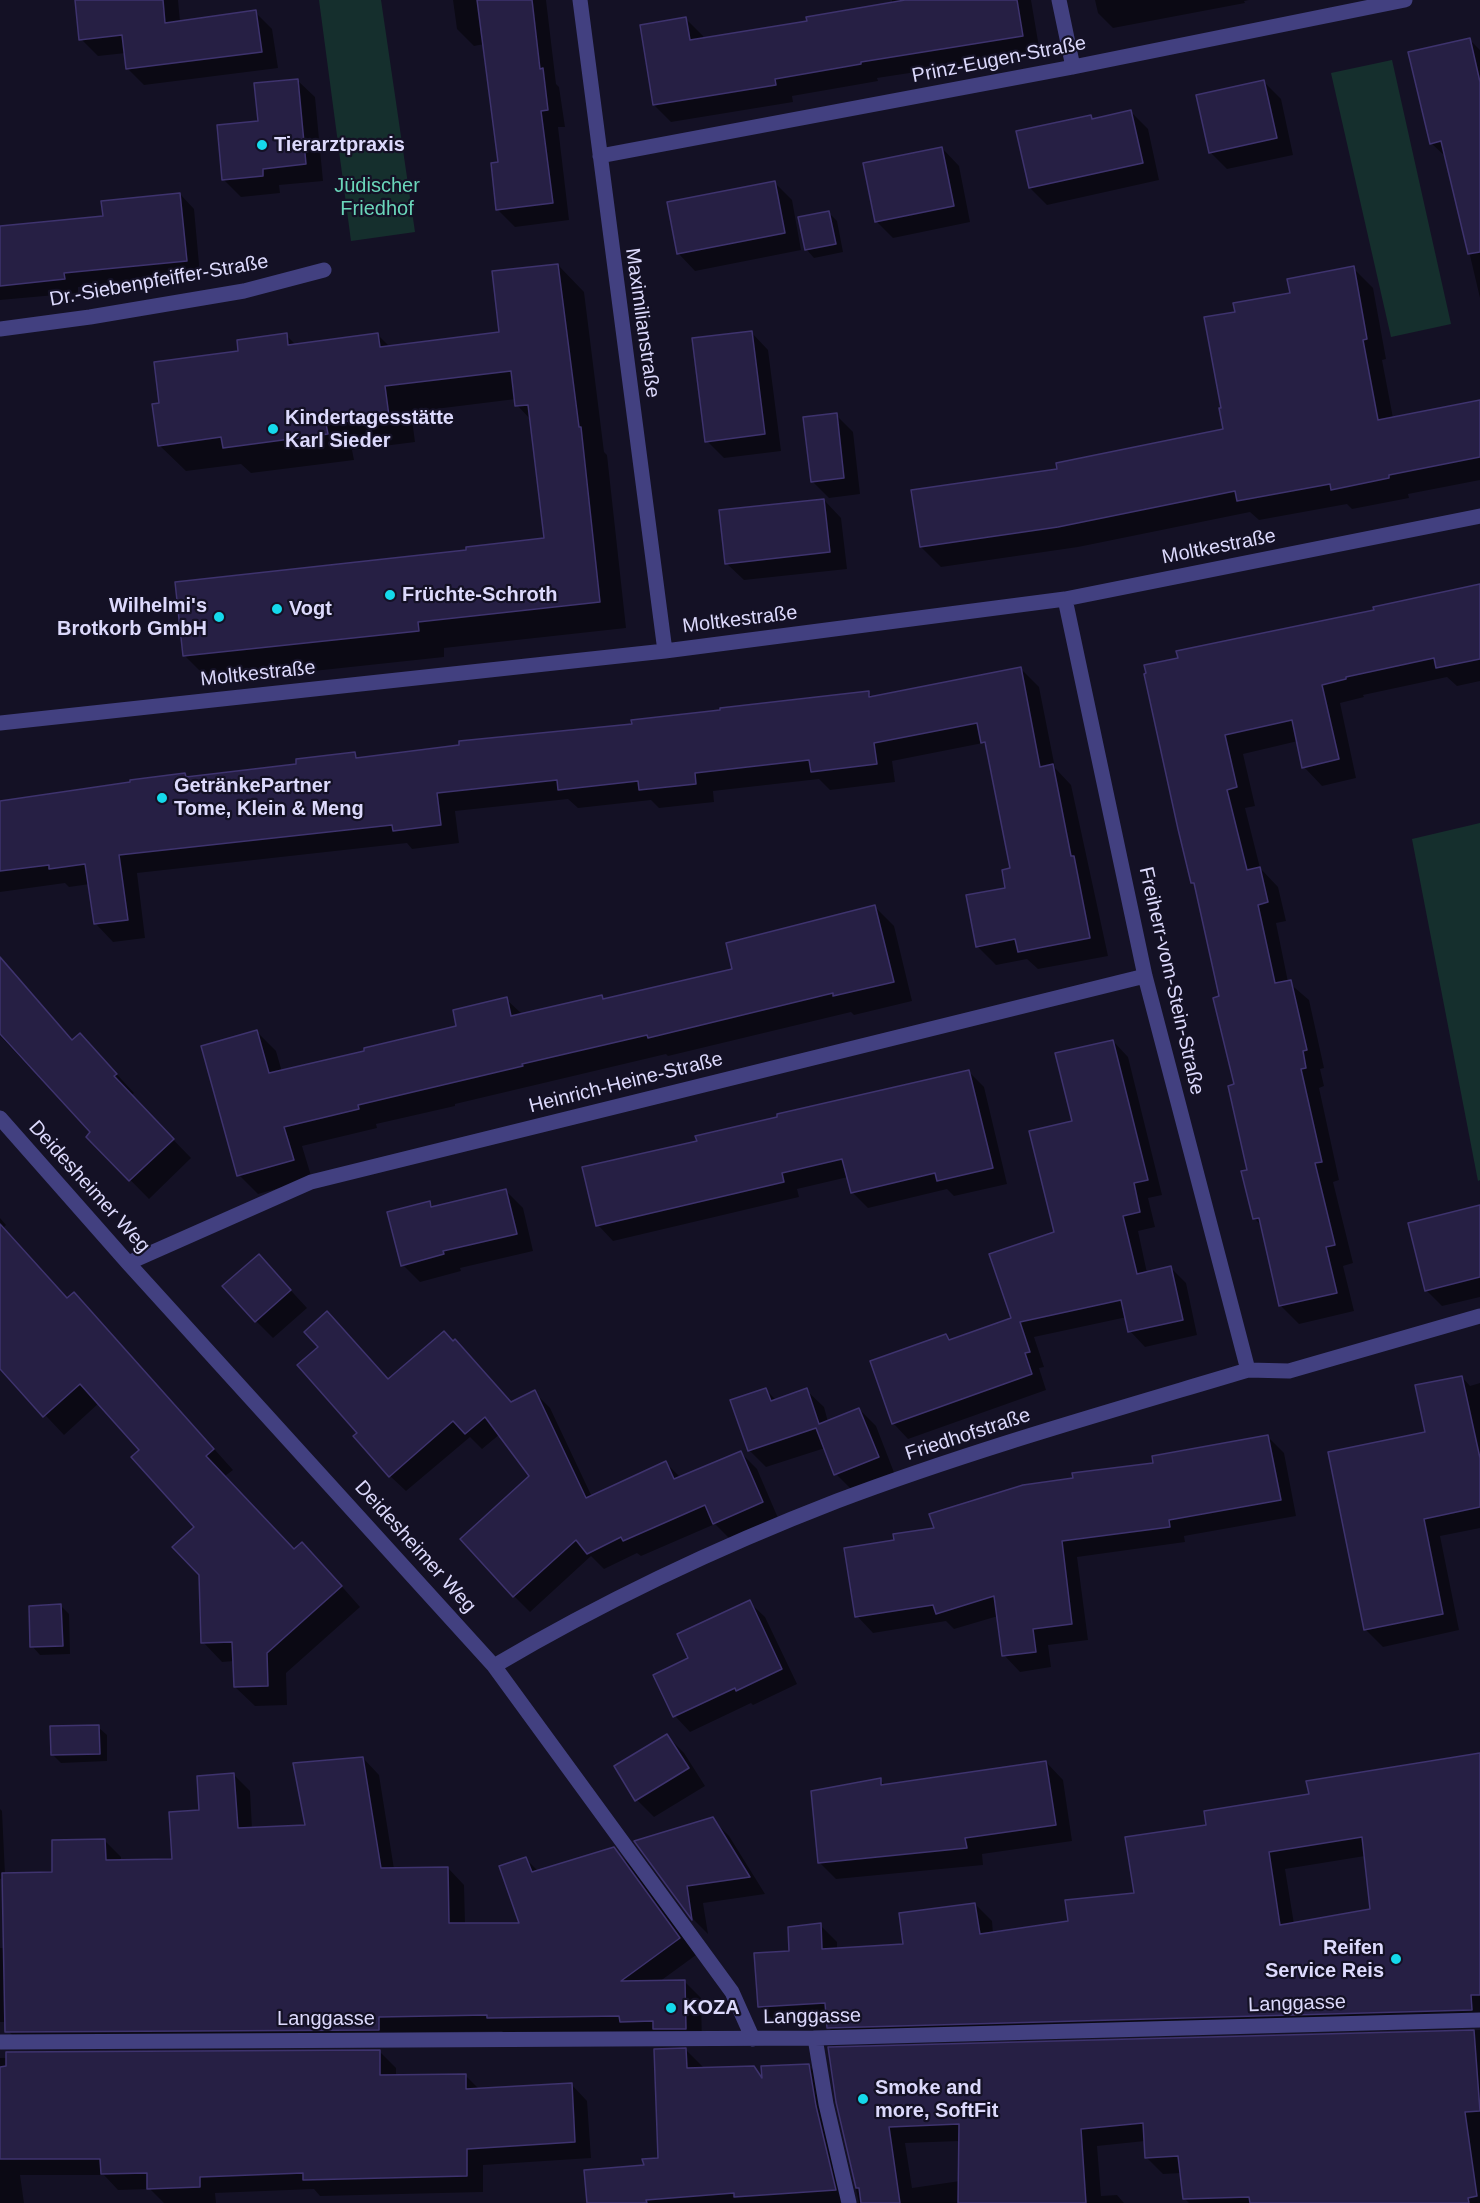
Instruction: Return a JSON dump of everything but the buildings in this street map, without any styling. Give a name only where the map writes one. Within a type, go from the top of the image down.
[{"type":"street","name":"Maximilianstraße","points":[[580,0],[665,651]]},
{"type":"street","points":[[1059,0],[1073,67]]},
{"type":"street","name":"Prinz-Eugen-Straße","points":[[600,156],[1073,67],[1405,0]]},
{"type":"street","name":"Dr.-Siebenpfeiffer-Straße","points":[[0,329],[90,317],[244,291],[324,270]]},
{"type":"street","name":"Moltkestraße","points":[[0,723],[665,651],[1065,599],[1480,516]]},
{"type":"street","name":"Freiherr-vom-Stein-Straße","points":[[1065,599],[1145,976],[1248,1370]]},
{"type":"street","name":"Heinrich-Heine-Straße","points":[[128,1263],[311,1182],[1145,976]]},
{"type":"street","name":"Deidesheimer Weg","points":[[0,1118],[128,1263],[494,1666],[732,1992],[753,2039]]},
{"type":"street","name":"Friedhofstraße","points":[[494,1666],[631,1590],[739,1541],[919,1472],[1248,1370],[1289,1371],[1480,1316]]},
{"type":"street","name":"Langgasse","points":[[0,2042],[753,2039],[1480,2020]]},
{"type":"street","points":[[815,2038],[826,2104],[849,2203]]},
{"type":"green space","name":"Jüdischer Friedhof","points":[[319,0],[381,0],[415,232],[351,241]]},
{"type":"green space","points":[[1392,60],[1451,324],[1391,337],[1331,73]]},
{"type":"green space","points":[[1480,823],[1480,1180],[1478,1181],[1412,839]]},
{"type":"place","name":"Tierarztpraxis","points":[[262,145]]},
{"type":"place","name":"Kindertagesstätte Karl Sieder","points":[[273,429]]},
{"type":"place","name":"Früchte-Schroth","points":[[390,595]]},
{"type":"place","name":"Vogt","points":[[277,609]]},
{"type":"place","name":"Wilhelmi's Brotkorb GmbH","points":[[219,617]]},
{"type":"place","name":"GetränkePartner Tome, Klein & Meng","points":[[162,798]]},
{"type":"place","name":"Reifen Service Reis","points":[[1396,1959]]},
{"type":"place","name":"KOZA","points":[[671,2008]]},
{"type":"place","name":"Smoke and more, SoftFit","points":[[863,2099]]}]
